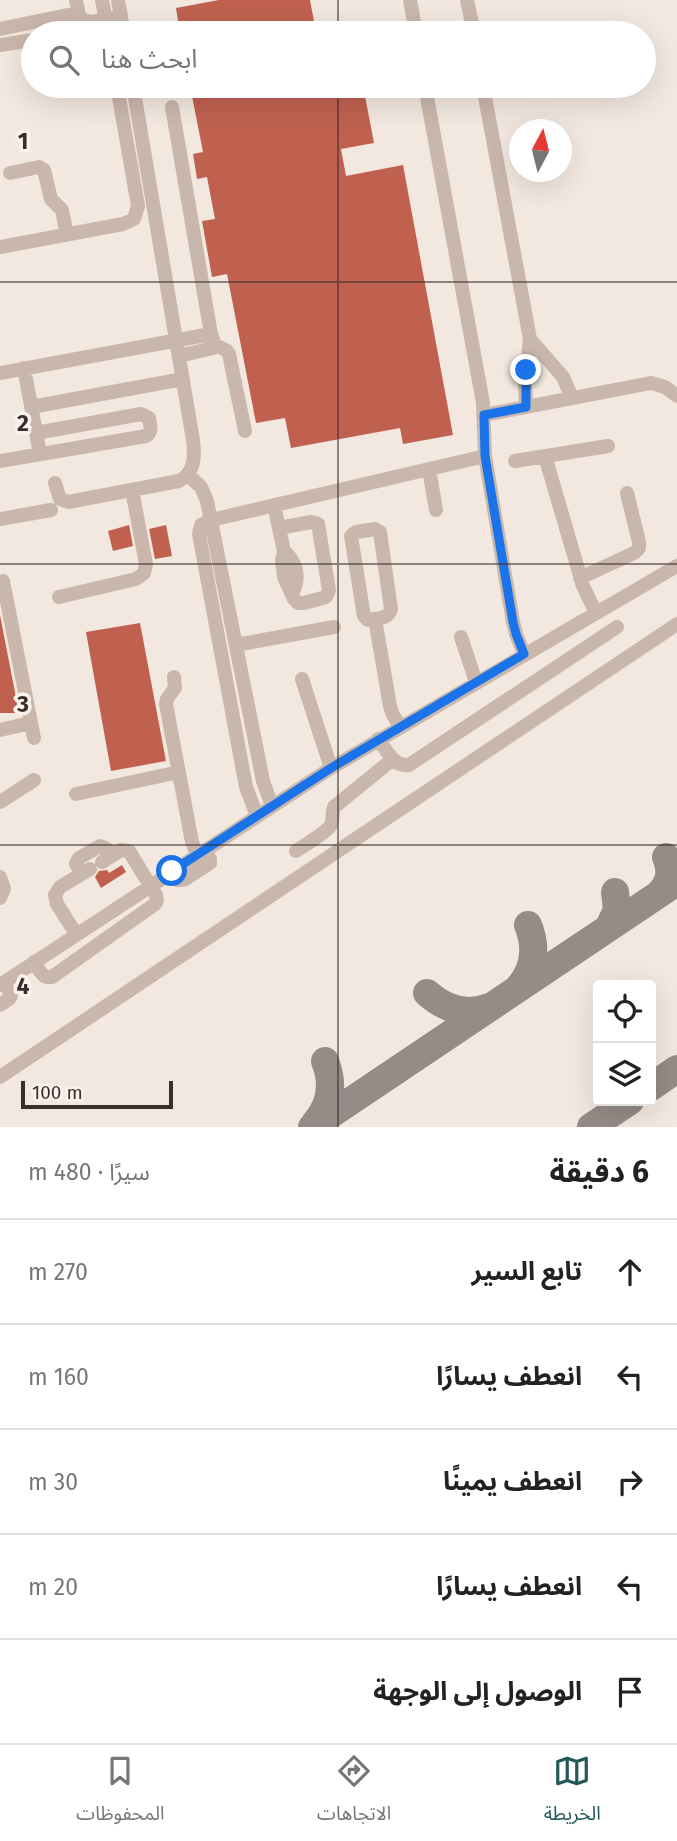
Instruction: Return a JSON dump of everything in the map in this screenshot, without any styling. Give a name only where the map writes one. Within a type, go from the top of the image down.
[{"type":"street","points":[[76,0],[80,21]]},
{"type":"street","points":[[80,18],[91,12],[101,0]]},
{"type":"street","points":[[101,0],[106,21]]},
{"type":"street","points":[[118,0],[122,21]]},
{"type":"street","points":[[410,0],[414,21]]},
{"type":"street","points":[[467,0],[471,21]]},
{"type":"street","points":[[39,21],[68,15],[88,21]]},
{"type":"street","points":[[0,29],[21,25]]},
{"type":"street","points":[[0,45],[21,42]]},
{"type":"street","points":[[0,247],[124,224],[134,219],[138,206],[119,98]]},
{"type":"street","points":[[55,483],[60,499],[65,502],[178,481],[188,475],[194,463],[194,447],[135,98]]},
{"type":"street","points":[[427,98],[484,415],[485,456],[513,622],[524,654]]},
{"type":"street","points":[[485,98],[530,339],[525,382],[526,407]]},
{"type":"street","points":[[172,107],[214,340],[229,354],[245,431]]},
{"type":"street","points":[[10,173],[39,167],[44,170],[51,199],[62,210],[67,235]]},
{"type":"street","points":[[530,339],[563,377],[572,398]]},
{"type":"street","points":[[0,373],[178,348],[214,340]]},
{"type":"street","points":[[24,369],[40,454]]},
{"type":"street","points":[[31,407],[183,379]]},
{"type":"street","points":[[484,415],[651,383],[665,387],[677,396]]},
{"type":"street","points":[[0,461],[146,436],[150,432],[149,418],[141,414],[36,433]]},
{"type":"street","points":[[515,461],[608,446]]},
{"type":"street","points":[[257,816],[246,787],[199,534],[201,526],[211,520],[485,456]]},
{"type":"street","points":[[545,456],[580,578],[596,613]]},
{"type":"street","points":[[429,469],[436,510]]},
{"type":"street","points":[[188,475],[204,492],[265,790],[271,806]]},
{"type":"street","points":[[59,597],[136,579],[144,573],[146,564],[132,490]]},
{"type":"street","points":[[580,578],[639,548],[627,493]]},
{"type":"street","points":[[274,505],[279,528],[284,551],[297,570],[293,592],[296,601],[301,603],[324,598],[328,595],[328,590],[319,526],[312,522],[279,528]]},
{"type":"street","points":[[0,519],[51,510]]},
{"type":"street","points":[[377,529],[380,532],[391,609],[388,615],[375,618],[368,620],[364,616],[351,537],[356,532],[377,529]]},
{"type":"street","points":[[201,852],[378,739],[677,566]]},
{"type":"street","points":[[0,730],[32,730],[3,580]]},
{"type":"street","points":[[375,618],[391,711],[400,726]]},
{"type":"street","points":[[0,1077],[677,624]]},
{"type":"street","points":[[236,645],[334,627]]},
{"type":"street","points":[[378,739],[399,765],[412,764],[617,627]]},
{"type":"street","points":[[461,637],[476,682]]},
{"type":"street","points":[[0,1005],[11,995],[2,983],[172,871],[178,880],[184,880],[210,863],[210,859],[192,842],[166,704],[175,688],[174,677]]},
{"type":"street","points":[[302,679],[331,768]]},
{"type":"street","points":[[296,851],[328,829],[334,807],[393,759]]},
{"type":"street","points":[[76,794],[179,772]]},
{"type":"street","points":[[0,802],[34,780]]},
{"type":"street","points":[[34,962],[43,975],[52,977],[155,904],[157,897],[129,851],[123,850],[60,887],[55,895],[57,904],[76,934]]},
{"type":"street","points":[[0,877],[4,889],[0,898]]},
{"type":"building","points":[[219,0],[310,0],[314,21],[178,21],[176,8]]},
{"type":"building","points":[[192,98],[365,98],[374,143],[341,149],[346,176],[403,165],[453,435],[403,444],[400,428],[291,448],[285,418],[256,423],[227,274],[212,277],[202,221],[215,219],[207,177],[197,179],[193,154],[203,152]]},
{"type":"building","points":[[129,525],[133,546],[113,551],[108,531]]},
{"type":"building","points":[[166,525],[172,556],[155,559],[149,529]]},
{"type":"building","points":[[0,615],[19,713],[0,713]]},
{"type":"building","points":[[140,623],[166,761],[111,771],[86,632]]},
{"type":"building","points":[[122,865],[126,872],[101,888],[95,877],[99,871],[107,870],[109,873]]},
{"type":"taxiway","points":[[660,893],[669,876],[666,857]]},
{"type":"taxiway","points":[[312,1127],[677,882]]},
{"type":"taxiway","points":[[609,927],[617,910],[615,892]]},
{"type":"taxiway","points":[[518,988],[524,981],[533,958],[533,941],[528,925]]},
{"type":"taxiway","points":[[427,993],[448,1007],[464,1011],[489,1007]]},
{"type":"taxiway","points":[[315,1123],[328,1102],[330,1086],[325,1061]]},
{"type":"taxiway","points":[[656,1084],[677,1069]]},
{"type":"taxiway","points":[[591,1127],[622,1106]]},
{"type":"route","points":[[172,871],[331,768],[524,654],[513,622],[485,456],[484,415],[526,407],[526,370]]}]
